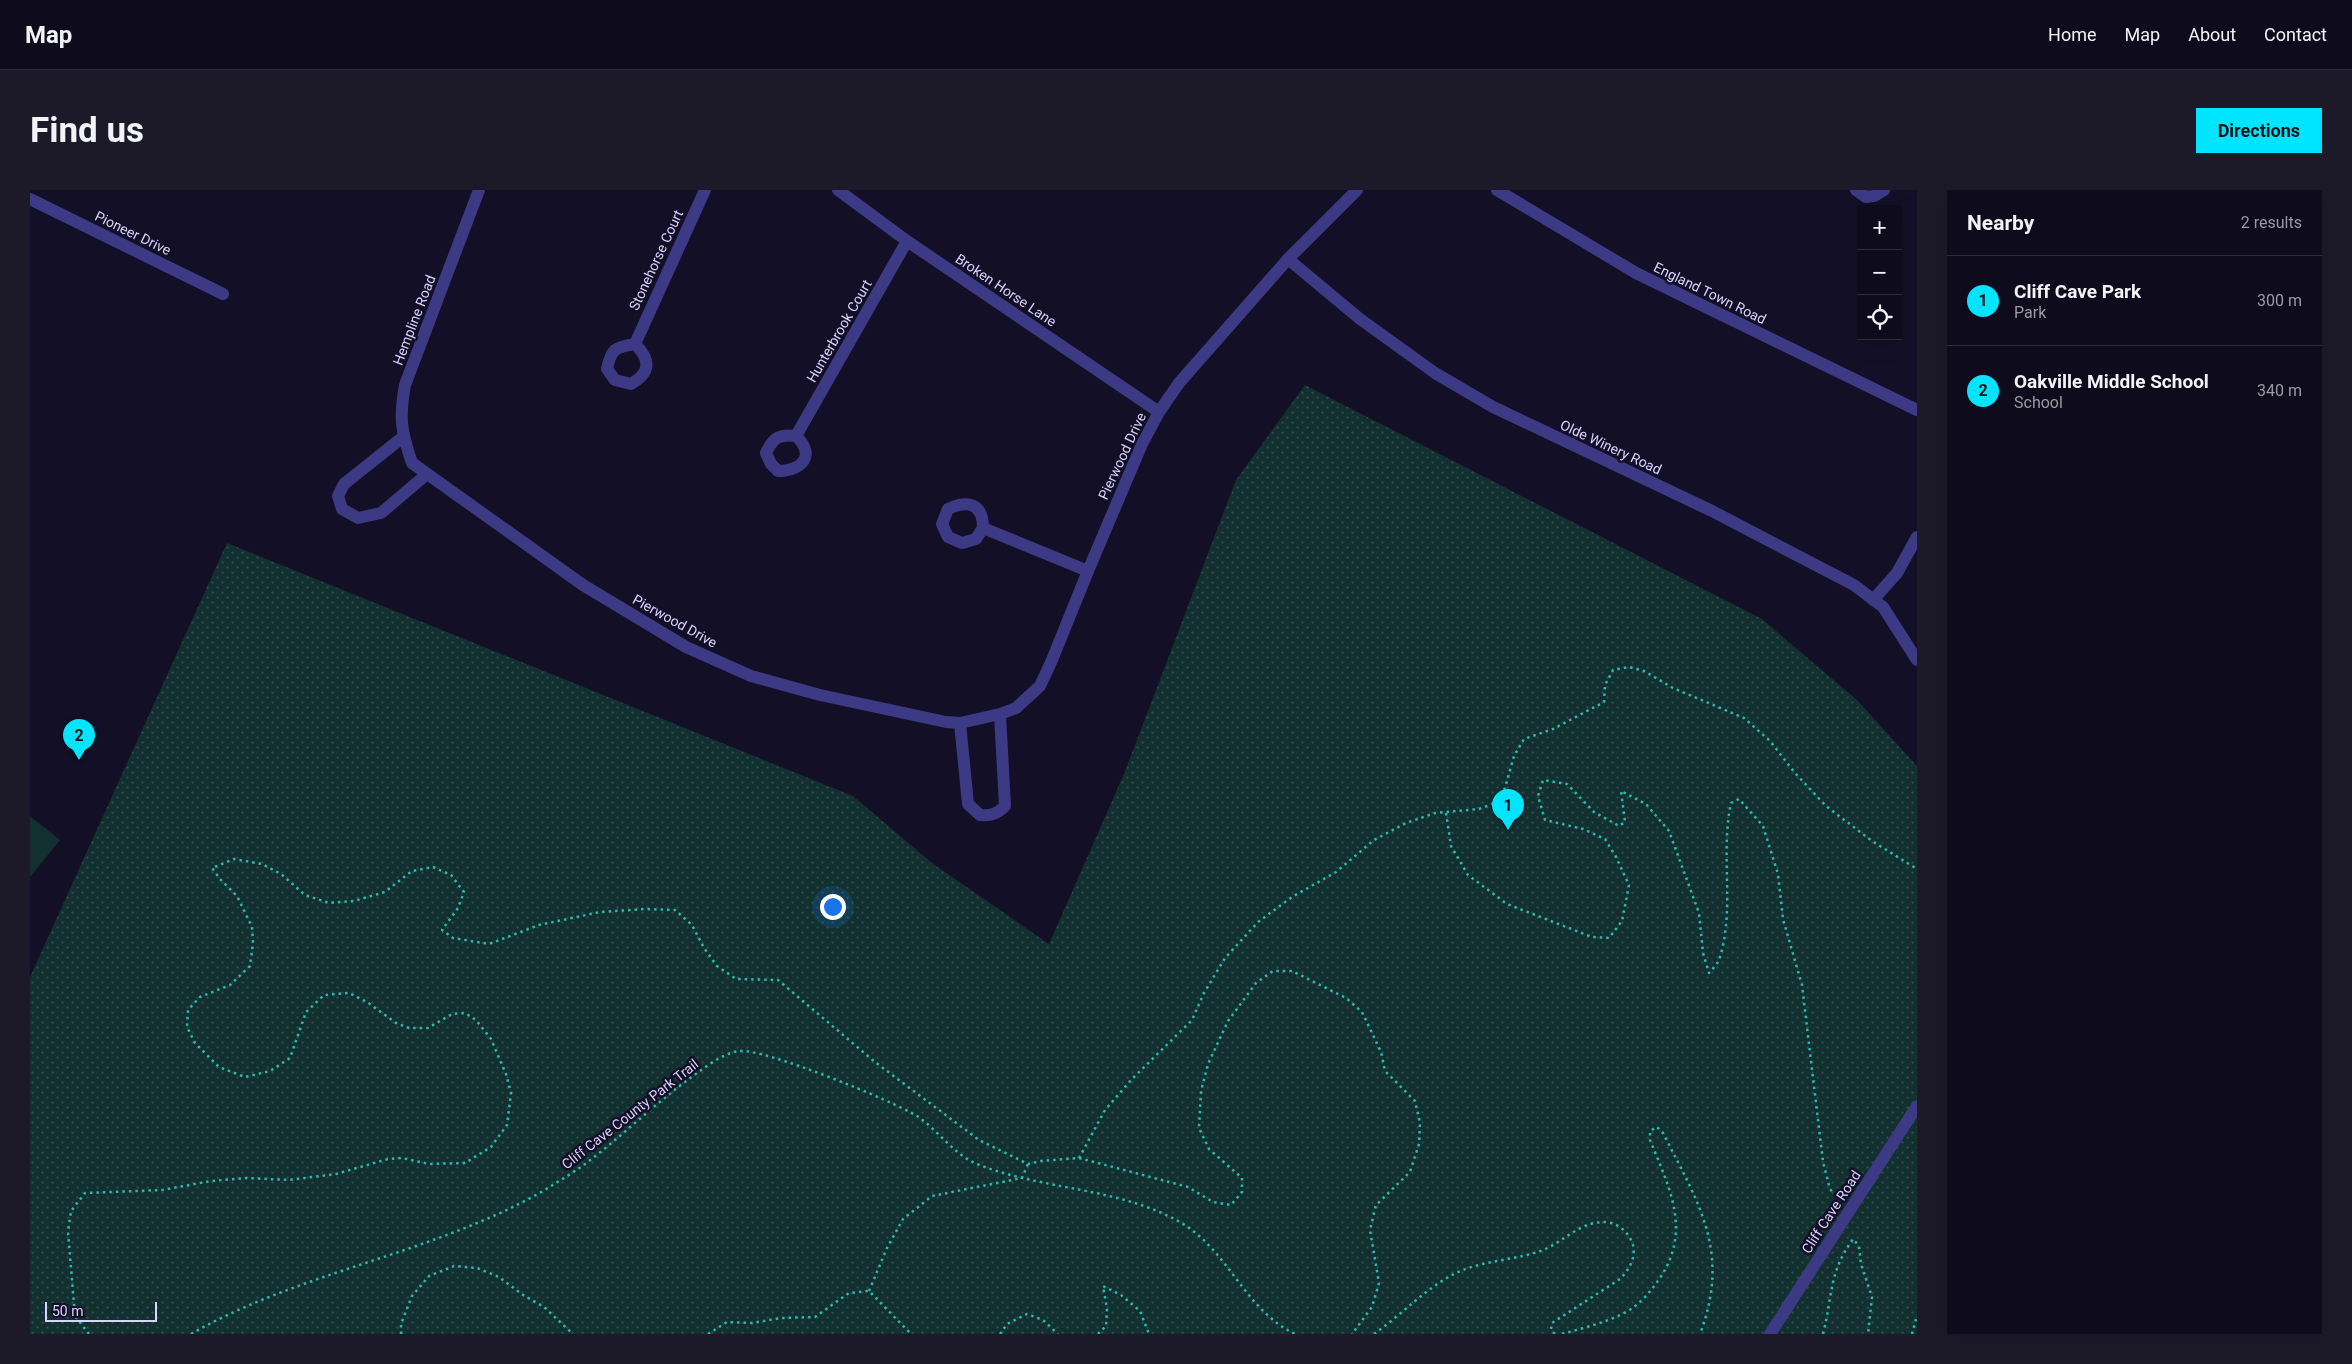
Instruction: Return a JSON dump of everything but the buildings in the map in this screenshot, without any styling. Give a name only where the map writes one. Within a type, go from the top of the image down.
[{"type":"street","name":"Hempline Road","points":[[412,463],[402,437],[401,411],[405,385],[479,190]]},
{"type":"street","name":"Stonehorse Court","points":[[634,344],[705,190]]},
{"type":"street","name":"Broken Horse Lane","points":[[838,190],[907,241],[1159,412]]},
{"type":"street","name":"Pierwood Drive","points":[[412,463],[582,585],[686,647],[751,676],[830,697],[946,722],[960,722],[1000,714],[1016,708],[1040,686],[1142,444],[1159,412],[1179,383],[1288,259],[1357,190]]},
{"type":"street","name":"England Town Road","points":[[1497,190],[1636,273],[1917,410]]},
{"type":"street","points":[[1856,190],[1866,196],[1874,196],[1884,190]]},
{"type":"street","name":"Pioneer Drive","points":[[30,199],[223,294]]},
{"type":"street","name":"Hunterbrook Court","points":[[796,436],[907,241]]},
{"type":"street","name":"Olde Winery Road","points":[[1288,259],[1360,319],[1435,374],[1493,407],[1712,511],[1854,585],[1883,607],[1917,660]]},
{"type":"street","points":[[402,437],[344,484],[338,496],[342,509],[358,518],[381,513],[427,474]]},
{"type":"street","points":[[983,528],[1088,571]]},
{"type":"street","points":[[1873,600],[1897,573],[1917,537]]},
{"type":"street","points":[[960,722],[968,804],[980,815],[989,816],[1005,806],[1000,714]]},
{"type":"street","name":"Cliff Cave Road","points":[[1770,1334],[1917,1106]]},
{"type":"path","points":[[1079,1158],[1105,1110],[1192,1020],[1204,993],[1225,958],[1258,922],[1292,897],[1336,872],[1374,840],[1406,823],[1435,813],[1479,809],[1492,804],[1505,788],[1514,756],[1524,739],[1552,729],[1604,702],[1605,685],[1613,670],[1629,667],[1644,670],[1673,688],[1744,718],[1770,741],[1826,806],[1872,841],[1917,869]]},
{"type":"path","points":[[1446,813],[1451,846],[1468,875],[1507,904],[1592,937],[1610,938],[1622,921],[1629,885],[1616,857],[1605,839],[1583,829],[1545,820],[1538,796],[1544,780],[1567,784],[1594,812],[1619,826],[1625,822],[1620,791],[1646,804],[1669,831],[1699,913],[1703,953],[1709,973],[1720,959],[1726,922],[1729,810],[1734,800],[1739,799],[1745,804],[1763,826],[1778,874],[1783,918],[1802,985],[1823,1162],[1830,1188],[1849,1212]]},
{"type":"path","points":[[89,1334],[75,1316],[68,1232],[71,1211],[85,1193],[162,1190],[211,1181],[247,1178],[289,1180],[336,1174],[388,1159],[402,1158],[429,1164],[465,1163],[492,1147],[507,1125],[511,1092],[506,1074],[491,1039],[476,1020],[465,1013],[452,1014],[428,1028],[410,1028],[396,1023],[367,1002],[349,993],[324,995],[306,1012],[290,1058],[270,1071],[245,1077],[219,1067],[195,1044],[187,1028],[188,1010],[200,998],[230,984],[250,966],[253,943],[252,927],[238,896],[220,879],[212,868],[234,859],[262,864],[281,874],[305,895],[329,903],[354,901],[385,892],[412,871],[433,867],[451,875],[464,892],[458,908],[442,930],[453,938],[489,944],[539,925],[600,912],[645,909],[675,910],[692,925],[704,948],[717,966],[736,979],[778,980],[876,1062],[979,1140],[1028,1164],[1079,1158],[1188,1187],[1213,1202],[1231,1205],[1242,1192],[1242,1178],[1209,1149],[1199,1128],[1201,1091],[1208,1064],[1228,1021],[1256,983],[1274,971],[1292,971],[1346,998],[1362,1012],[1381,1052],[1385,1071],[1415,1101],[1420,1123],[1420,1144],[1410,1172],[1376,1206],[1370,1230],[1379,1283],[1372,1307],[1352,1334]]},
{"type":"path","name":"Cliff Cave County Park Trail","points":[[191,1334],[214,1321],[261,1301],[469,1226],[542,1192],[582,1167],[686,1081],[717,1060],[737,1051],[760,1054],[779,1060],[897,1106],[925,1122],[972,1162],[1022,1178],[1125,1200],[1142,1205],[1180,1222],[1213,1249],[1260,1309],[1275,1322],[1295,1334]]},
{"type":"path","points":[[1562,1334],[1607,1320],[1634,1307],[1654,1287],[1670,1260],[1674,1248],[1676,1217],[1670,1191],[1650,1140],[1650,1131],[1657,1127],[1663,1133],[1695,1195],[1704,1215],[1710,1242],[1713,1278],[1708,1314],[1700,1334]]},
{"type":"path","points":[[869,1291],[887,1248],[903,1219],[932,1196],[1022,1178],[1028,1164]]},
{"type":"path","points":[[1374,1334],[1435,1286],[1456,1273],[1542,1250],[1593,1223],[1614,1224],[1629,1236],[1633,1246],[1632,1263],[1620,1279],[1552,1322],[1551,1330],[1555,1334]]},
{"type":"path","points":[[1823,1334],[1832,1279],[1842,1255],[1853,1239],[1859,1246],[1861,1264],[1872,1297],[1868,1334]]},
{"type":"path","points":[[402,1334],[402,1324],[412,1296],[429,1276],[454,1266],[477,1268],[499,1277],[523,1296],[544,1307],[573,1334]]},
{"type":"path","points":[[1098,1334],[1106,1326],[1107,1309],[1103,1286],[1121,1296],[1140,1311],[1149,1334]]},
{"type":"path","points":[[708,1334],[727,1322],[752,1323],[781,1318],[815,1316],[849,1293],[869,1291]]},
{"type":"path","points":[[869,1291],[911,1334]]},
{"type":"path","points":[[1000,1334],[1007,1324],[1027,1314],[1043,1320],[1058,1334]]},
{"type":"path","points":[[1912,1334],[1917,1315]]},
{"type":"green space","points":[[1305,385],[1762,619],[1857,700],[1917,766],[1917,1334],[30,1334],[30,977],[227,543],[853,796],[932,863],[1049,944],[1124,774],[1236,480]]},
{"type":"green space","points":[[30,816],[60,840],[30,877]]},
{"type":"place","name":"Oakville Middle School","points":[[79,760]]},
{"type":"place","name":"Cliff Cave Park","points":[[1508,830]]}]
